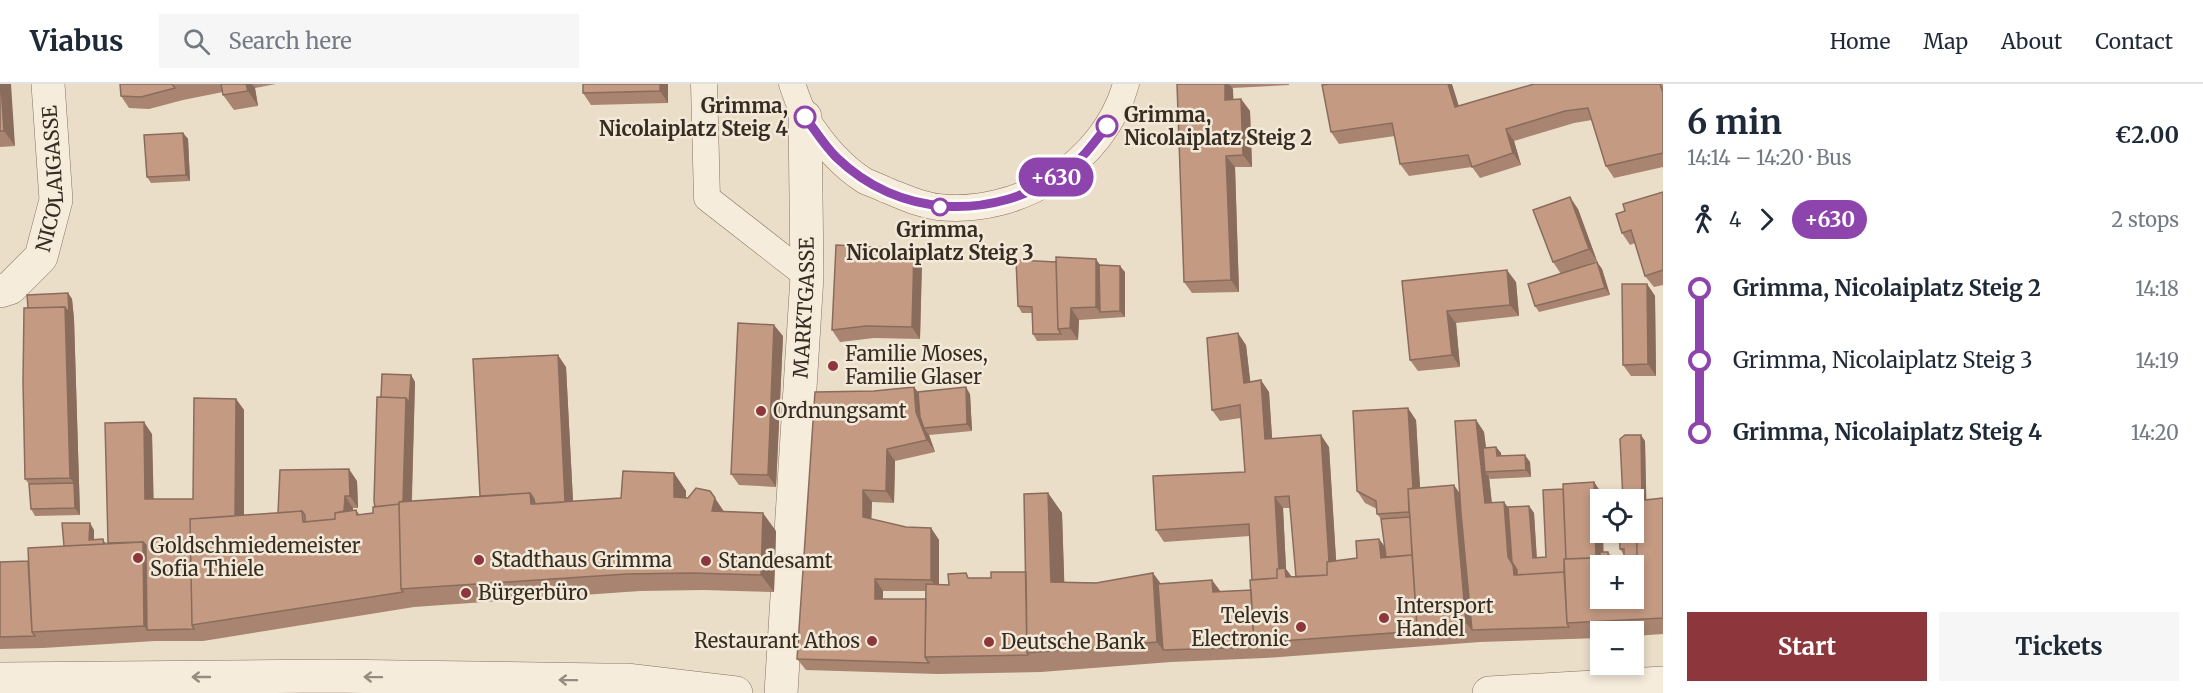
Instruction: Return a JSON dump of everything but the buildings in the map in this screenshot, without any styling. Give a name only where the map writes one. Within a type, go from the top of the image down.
[{"type":"street","name":"NICOLAIGASSE","points":[[0,291],[10,288],[41,257],[56,200],[48,84]]},
{"type":"street","name":"MARKTGASSE","points":[[781,693],[807,276],[805,117]]},
{"type":"street","points":[[0,679],[260,685],[627,687],[736,693]]},
{"type":"street","points":[[1490,693],[1663,683]]},
{"type":"lane","points":[[704,84],[706,198],[807,276]]},
{"type":"lane","points":[[792,84],[805,117],[835,156],[866,181],[915,202],[940,207],[984,206],[1026,194],[1064,173],[1088,152],[1107,126],[1123,95],[1125,84]]},
{"type":"bus line","name":"+630","points":[[805,117],[835,156],[866,181],[915,202],[940,207],[984,206],[1026,194],[1064,173],[1088,152],[1107,126]]},
{"type":"place","name":"Grimma, Nicolaiplatz Steig 4","points":[[805,117]]},
{"type":"place","name":"Grimma, Nicolaiplatz Steig 2","points":[[1107,126]]},
{"type":"place","name":"Grimma, Nicolaiplatz Steig 3","points":[[940,207]]},
{"type":"place","name":"Familie Moses, Familie Glaser","points":[[833,366]]},
{"type":"place","name":"Ordnungsamt","points":[[761,411]]},
{"type":"place","name":"Goldschmiedemeister Sofia Thiele","points":[[138,558]]},
{"type":"place","name":"Stadthaus Grimma","points":[[479,560]]},
{"type":"place","name":"Standesamt","points":[[706,561]]},
{"type":"place","name":"Bürgerbüro","points":[[466,593]]},
{"type":"place","name":"Intersport Handel","points":[[1384,618]]},
{"type":"place","name":"Televis Electronic","points":[[1301,627]]},
{"type":"place","name":"Restaurant Athos","points":[[872,641]]},
{"type":"place","name":"Deutsche Bank","points":[[989,642]]}]
